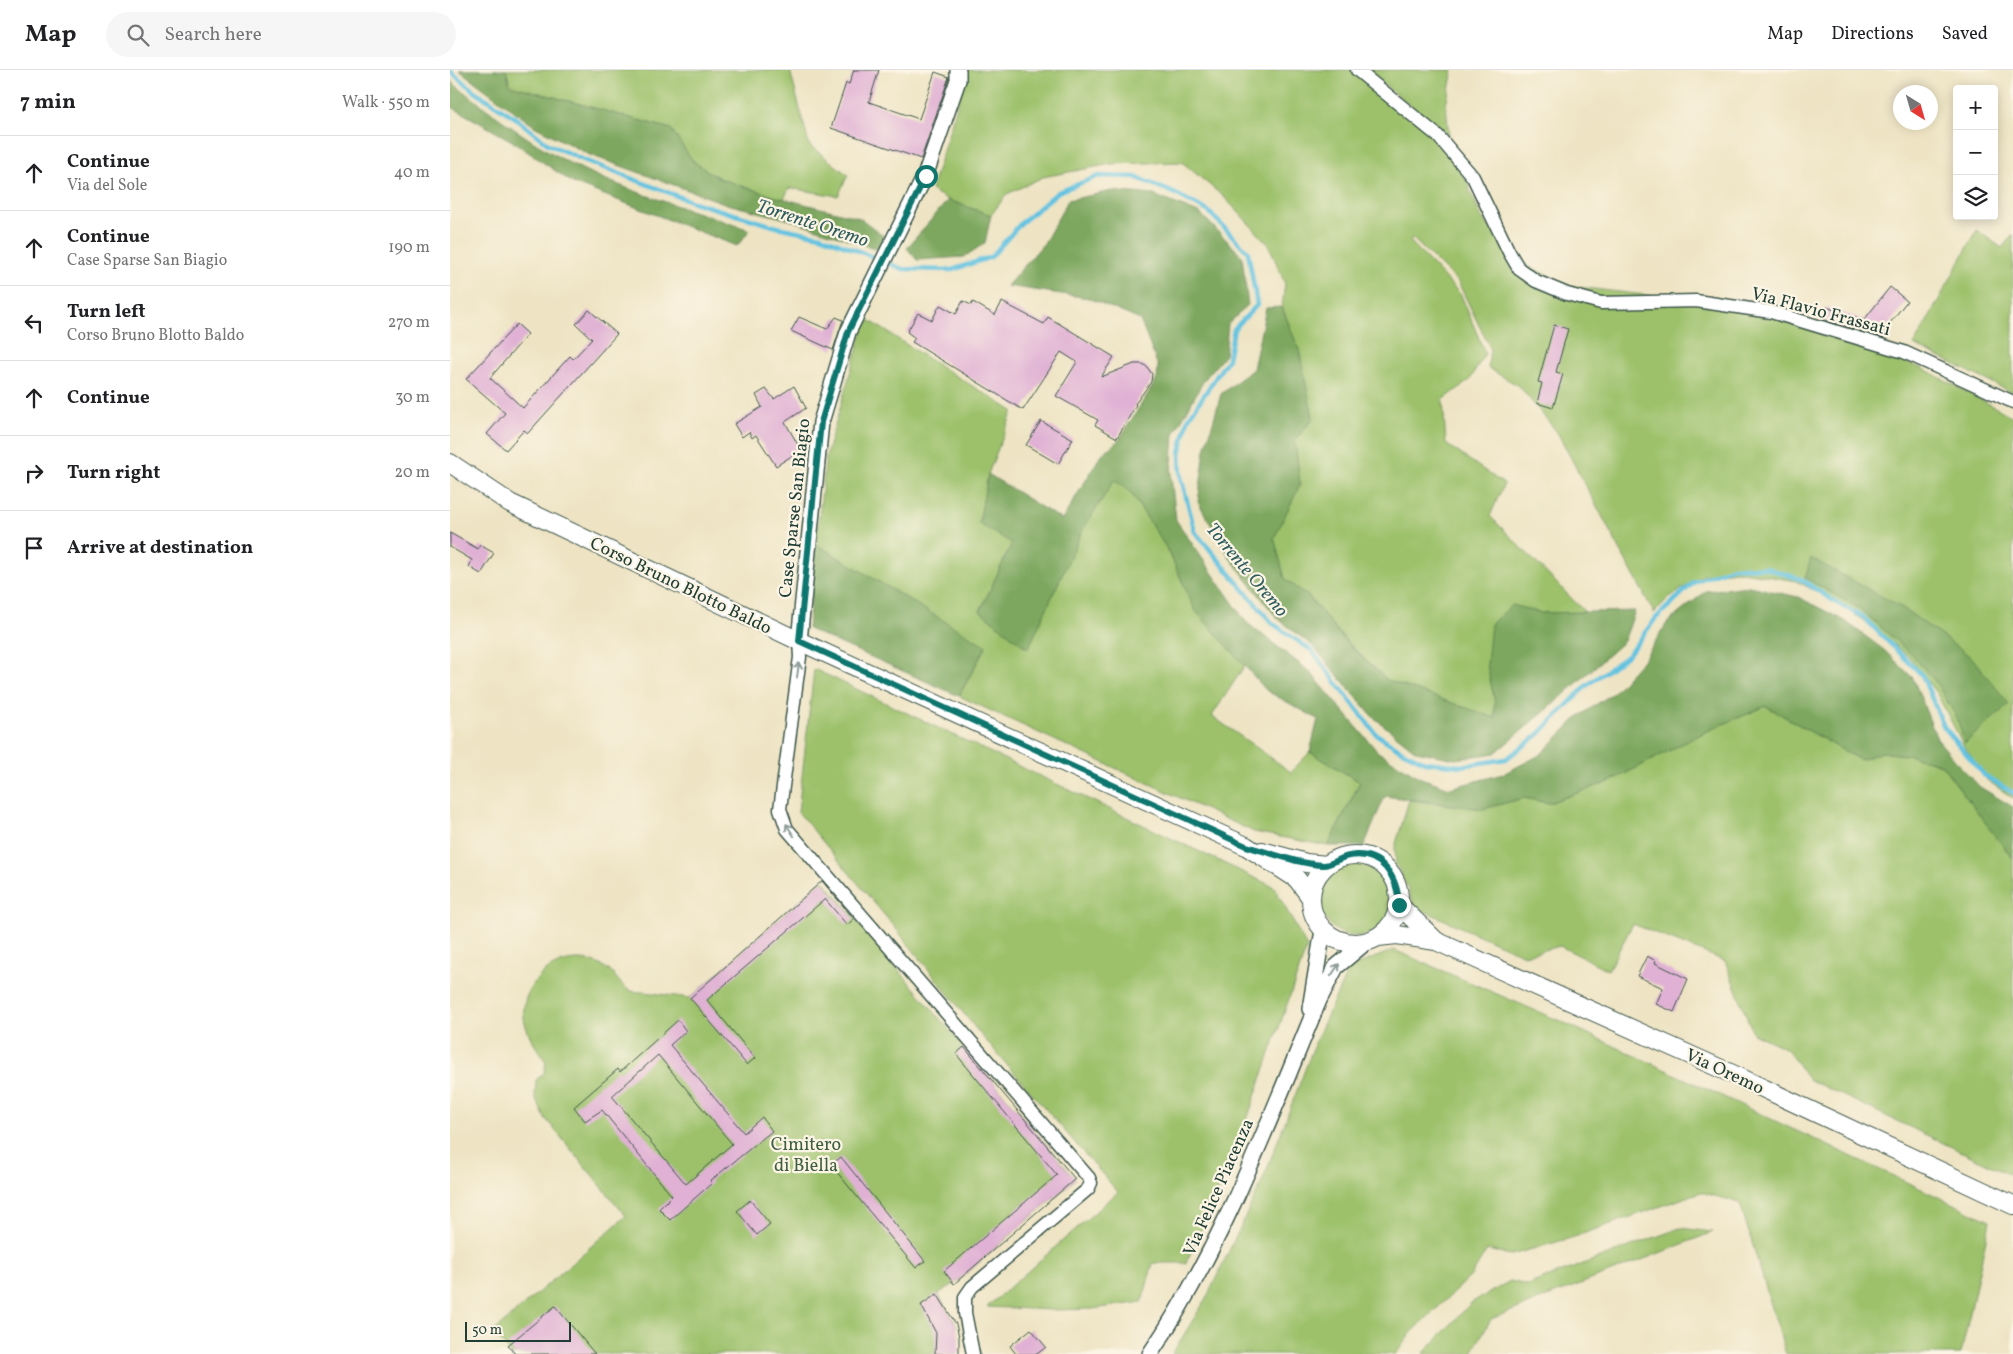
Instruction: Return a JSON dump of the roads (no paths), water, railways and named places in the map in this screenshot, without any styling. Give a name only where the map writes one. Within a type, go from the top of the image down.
[{"type":"main road","name":"Corso Bruno Blotto Baldo","points":[[450,463],[510,502],[799,641],[1246,846],[1297,879],[1311,898]]},
{"type":"main road","name":"Corso Bruno Blotto Baldo","points":[[1246,846],[1306,863],[1327,865]]},
{"type":"main road","points":[[1352,855],[1365,856],[1378,861],[1388,869],[1395,880],[1399,892],[1399,905],[1395,918],[1388,928],[1372,940],[1343,942],[1323,930],[1312,910],[1311,898],[1313,886],[1319,874],[1327,865],[1339,858],[1352,855]]},
{"type":"main road","name":"Via Oremo","points":[[1399,905],[1436,941]]},
{"type":"main road","name":"Via Oremo","points":[[1372,940],[1397,935],[1436,941],[1737,1076],[2013,1205]]},
{"type":"street","name":"Case Sparse San Biagio","points":[[799,641],[821,422],[848,332],[926,176],[958,80],[958,70]]},
{"type":"street","name":"Via Flavio Frassati","points":[[1356,70],[1438,136],[1473,177],[1519,269],[1536,281],[1567,294],[1601,303],[1696,301],[1771,312],[1904,352],[2013,402]]},
{"type":"street","points":[[799,641],[800,657],[780,810],[788,829],[1089,1178],[1091,1183],[1088,1189],[972,1287],[965,1297],[965,1313],[974,1354]]},
{"type":"street","name":"Via Felice Piacenza","points":[[1307,1030],[1323,930]]},
{"type":"street","name":"Via Felice Piacenza","points":[[1150,1354],[1175,1317],[1212,1248],[1336,967],[1372,940]]},
{"type":"waterway","name":"Torrente Oremo","points":[[450,71],[474,91],[514,117],[548,144],[586,161],[693,202],[777,227],[821,236],[903,269],[952,270],[991,257],[1021,223],[1058,192],[1099,176],[1135,177],[1174,193],[1208,211],[1248,252],[1257,305],[1234,329],[1228,359],[1188,419],[1180,453],[1181,477],[1195,532],[1272,623],[1312,651],[1376,734],[1402,751],[1425,762],[1461,766],[1506,759],[1538,735],[1586,686],[1628,655],[1656,618],[1694,582],[1733,567],[1766,568],[1800,579],[1863,617],[1922,675],[1944,727],[1984,775],[2013,793]]},
{"type":"park label","name":"Cimitero di Biella","points":[[806,1154]]}]
